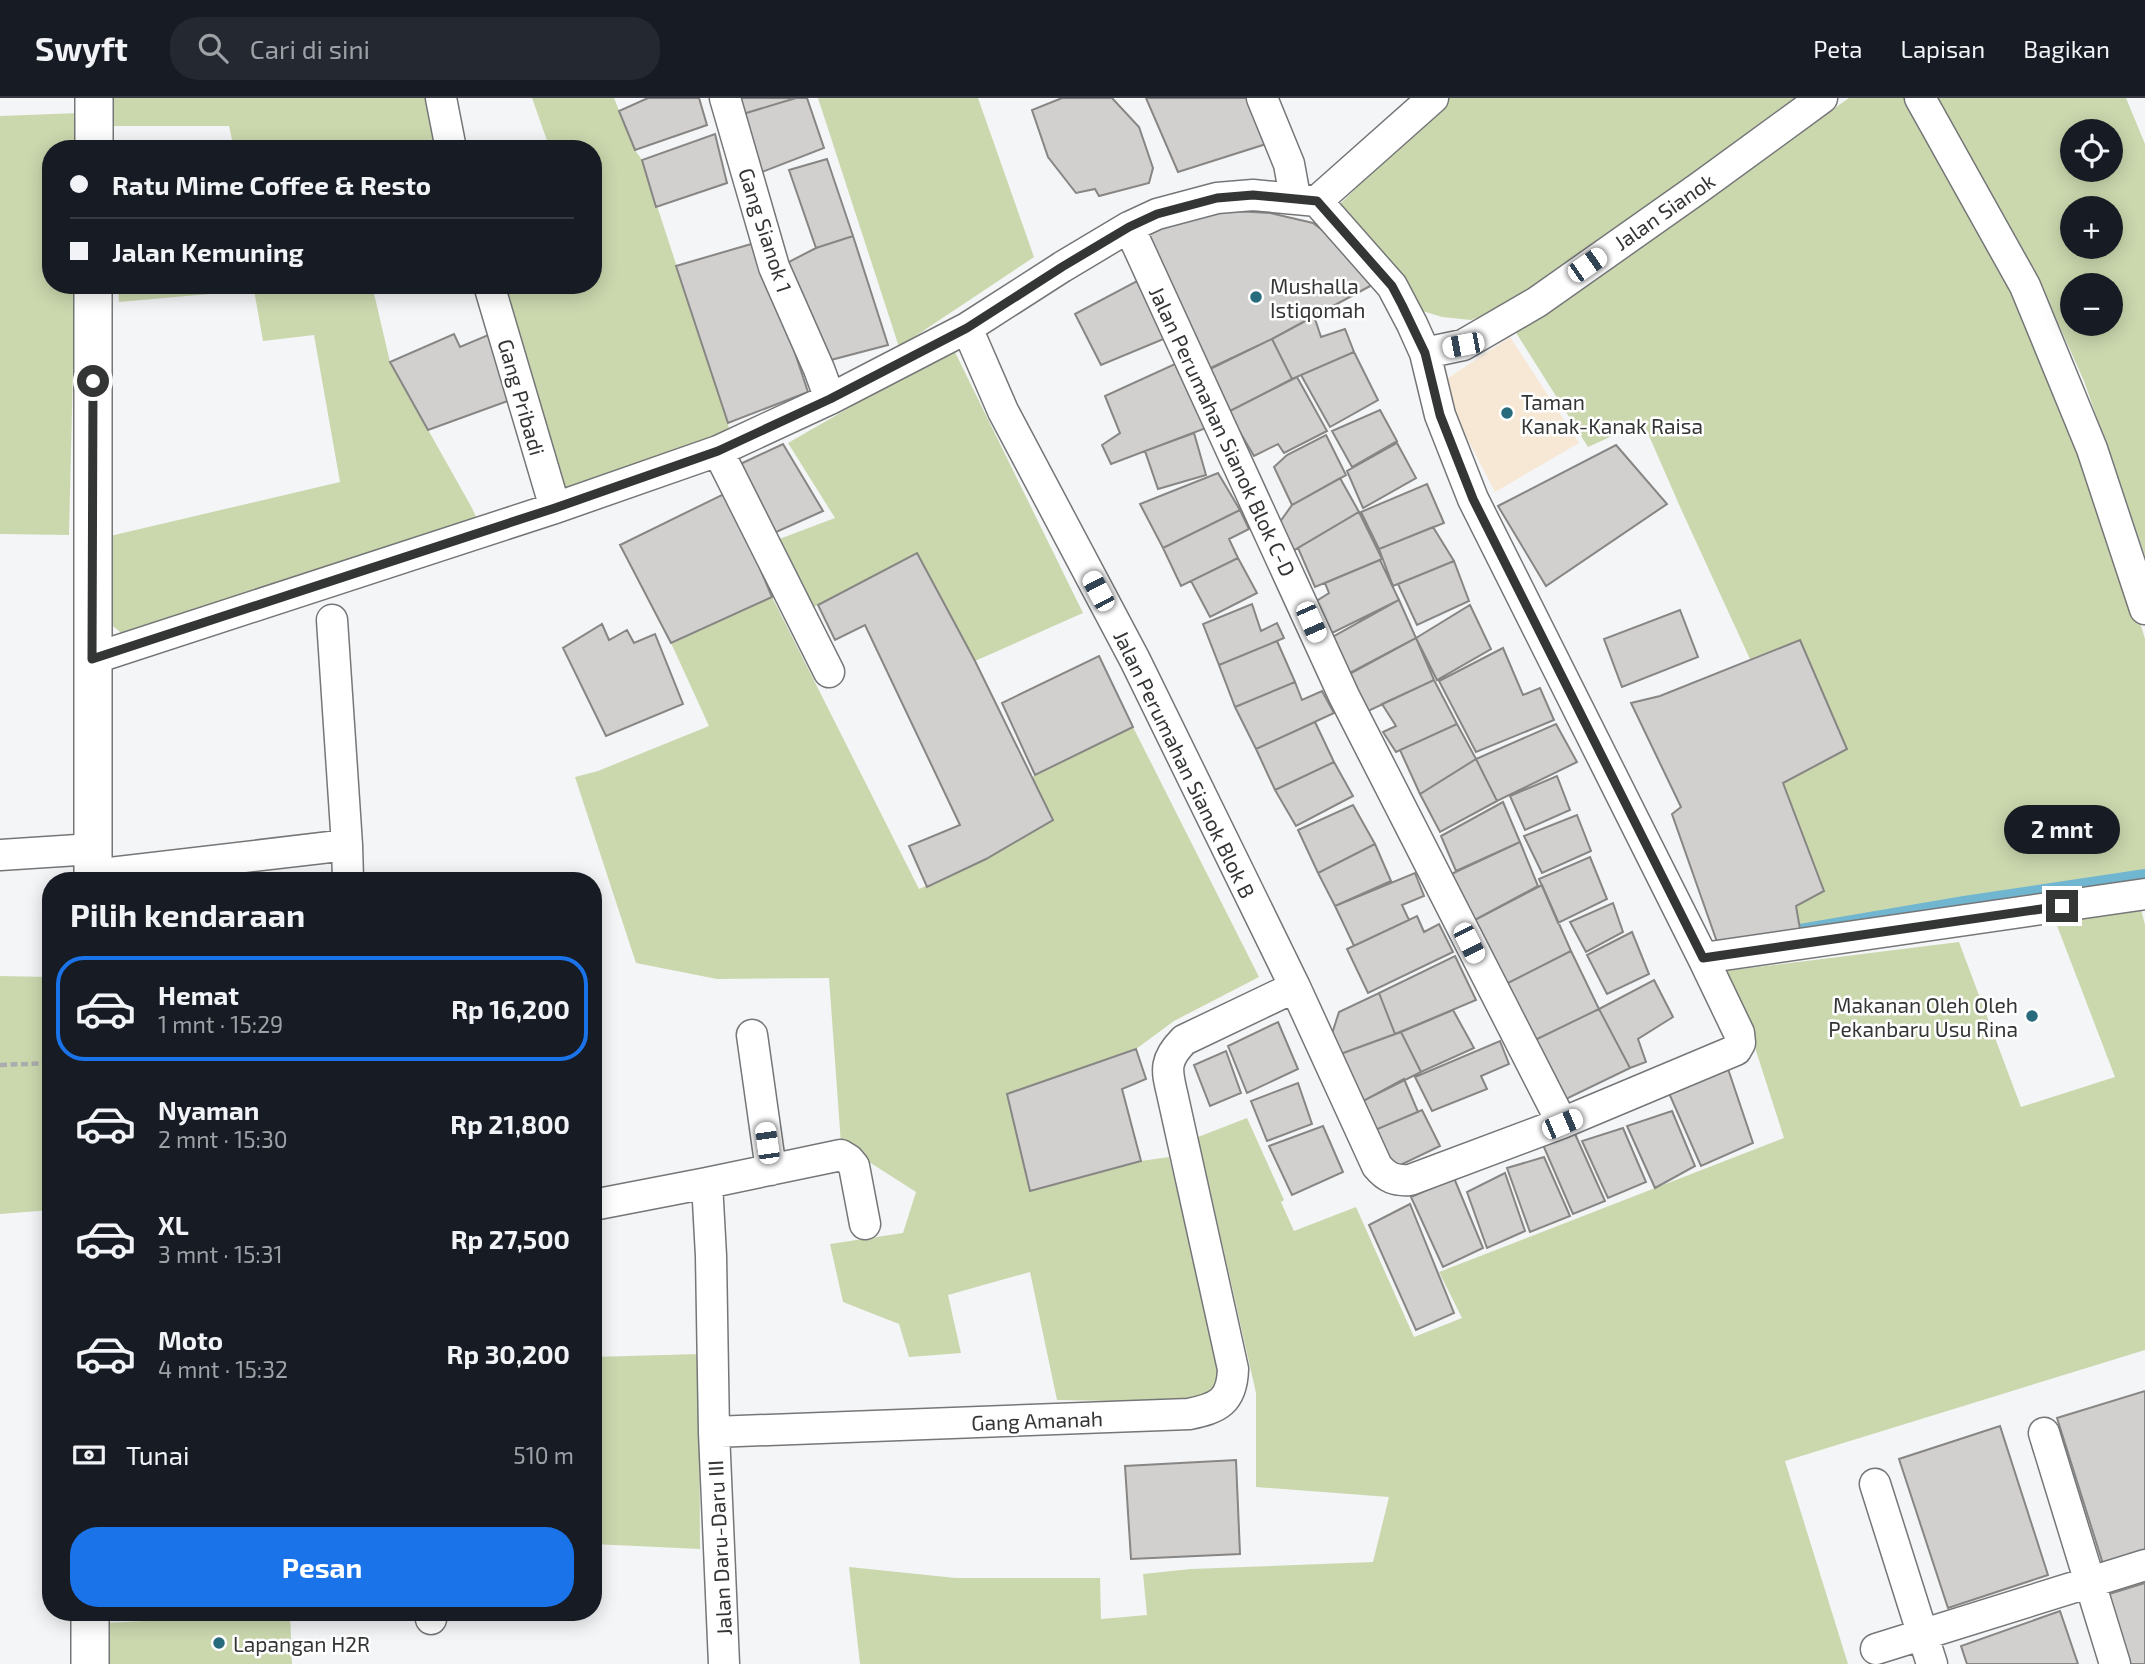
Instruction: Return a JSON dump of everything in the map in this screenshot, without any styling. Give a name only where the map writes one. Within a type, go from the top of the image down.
[{"type":"street","points":[[94,98],[94,140]]},
{"type":"street","points":[[441,98],[449,140]]},
{"type":"street","name":"Gang Sianok 1","points":[[725,98],[774,267],[830,399]]},
{"type":"street","points":[[1262,98],[1306,199],[1392,286],[1425,353],[1440,415],[1473,499],[1737,1030],[1740,1043],[1736,1050],[1562,1124]]},
{"type":"street","points":[[92,659],[555,508],[718,451],[830,399],[967,328],[1129,227],[1157,214],[1217,198],[1253,195],[1306,199],[1433,98]]},
{"type":"street","name":"Jalan Sianok","points":[[1425,353],[1463,345],[1537,302],[1822,98]]},
{"type":"street","points":[[1920,98],[2025,286],[2092,449],[2145,610]]},
{"type":"street","name":"Jalan Perumahan Sianok Blok C-D","points":[[1129,227],[1345,696],[1562,1124]]},
{"type":"street","points":[[93,294],[93,868]]},
{"type":"street","name":"Gang Pribadi","points":[[492,294],[555,508]]},
{"type":"street","name":"Jalan Perumahan Sianok Blok B","points":[[967,328],[1003,411],[1135,660],[1295,987],[1377,1166],[1391,1179],[1410,1180],[1562,1124]]},
{"type":"street","points":[[718,451],[829,672]]},
{"type":"street","points":[[332,620],[348,872]]},
{"type":"street","points":[[0,855],[93,868],[347,845]]},
{"type":"street","points":[[1703,958],[2145,894]]},
{"type":"street","name":"Gang Amanah","points":[[713,1432],[1189,1414],[1218,1406],[1231,1389],[1233,1369],[1168,1075],[1168,1062],[1173,1051],[1184,1040],[1295,987]]},
{"type":"street","points":[[752,1035],[771,1170]]},
{"type":"street","points":[[602,1203],[841,1155],[854,1166],[865,1224]]},
{"type":"street","points":[[707,1183],[711,1256],[713,1432]]},
{"type":"street","name":"Jalan Daru-Daru III","points":[[713,1432],[724,1664]]},
{"type":"street","points":[[2043,1433],[2115,1664]]},
{"type":"street","points":[[1875,1484],[1932,1664]]},
{"type":"street","points":[[1876,1649],[2145,1565]]},
{"type":"street","points":[[90,1621],[90,1664]]},
{"type":"path","points":[[0,1065],[42,1063]]},
{"type":"shaded area","name":"Taman Kanak-Kanak Raisa","points":[[1510,337],[1579,443],[1495,492],[1439,384]]},
{"type":"green space","points":[[112,98],[436,98],[444,140],[232,140],[229,126],[111,126]]},
{"type":"green space","points":[[532,98],[614,98],[635,150],[642,160],[730,436],[563,490],[505,294],[602,294],[602,140],[547,140]]},
{"type":"green space","points":[[818,98],[978,98],[1034,257],[899,347]]},
{"type":"green space","points":[[1448,98],[1801,98],[1514,303],[1471,320],[1442,317],[1413,308],[1376,244],[1340,204]]},
{"type":"green space","points":[[1849,98],[1906,98],[1989,246],[2065,404],[2119,552],[2145,639],[2145,874],[1800,929],[1796,906],[1824,891],[1783,783],[1847,749],[1800,640],[1750,659],[1643,422],[1588,447],[1515,331]]},
{"type":"green space","points":[[1936,98],[2126,98],[2145,144],[2145,556],[2084,381],[2064,336],[2123,336],[2123,273],[2060,273],[2060,328],[2040,283]]},
{"type":"green space","points":[[79,113],[78,140],[42,140],[42,294],[75,294],[69,535],[0,534],[0,116]]},
{"type":"green space","points":[[119,294],[209,294],[119,302]]},
{"type":"green space","points":[[255,294],[374,294],[390,362],[477,519],[398,543],[128,638],[110,624],[110,536],[340,482],[314,335],[263,341]]},
{"type":"green space","points":[[953,348],[1083,613],[975,661],[917,553],[810,609],[774,541],[835,518],[788,443]]},
{"type":"green space","points":[[772,597],[919,889],[986,859],[1052,820],[1032,777],[1133,727],[1259,977],[1174,1021],[1136,1049],[1030,1191],[1141,1161],[1169,1157],[1220,1366],[1219,1394],[1171,1402],[1057,1400],[1030,1272],[948,1295],[961,1353],[909,1357],[899,1324],[843,1302],[830,1244],[903,1233],[916,1192],[841,1144],[829,978],[717,979],[636,963],[575,777],[598,771],[709,726],[671,643]]},
{"type":"green space","points":[[2141,909],[2145,925],[2145,1350],[1785,1461],[1848,1664],[860,1664],[849,1567],[956,1578],[1100,1578],[1101,1619],[1147,1615],[1143,1574],[1191,1569],[1373,1562],[1389,1497],[1256,1487],[1256,1393],[1198,1137],[1247,1118],[1284,1200],[1281,1202],[1294,1231],[1356,1207],[1414,1337],[1462,1318],[1439,1272],[1784,1138],[1750,1032],[1709,973],[1959,942],[2021,1107],[2115,1077],[2056,923]]},
{"type":"green space","points":[[0,976],[42,977],[42,1211],[0,1214]]},
{"type":"green space","points":[[699,1354],[700,1549],[602,1544],[602,1357]]},
{"type":"green space","name":"Lapangan H2R","points":[[290,1621],[292,1664],[106,1664],[107,1623]]},
{"type":"building","points":[[648,98],[699,98],[707,125],[635,150],[619,111]]},
{"type":"building","points":[[739,98],[796,98],[743,114]]},
{"type":"building","points":[[796,98],[807,98],[824,148],[762,172],[743,114]]},
{"type":"building","points":[[1062,98],[1112,98],[1139,127],[1153,168],[1149,183],[1099,196],[1095,189],[1076,193],[1048,157],[1032,110]]},
{"type":"building","points":[[1146,98],[1249,98],[1266,144],[1178,172]]},
{"type":"building","points":[[715,134],[727,183],[656,207],[642,160]]},
{"type":"building","points":[[827,159],[853,236],[816,248],[789,170]]},
{"type":"building","name":"Mushalla Istiqomah","points":[[1235,211],[1270,213],[1313,223],[1385,278],[1272,339],[1198,374],[1134,237],[1181,214]]},
{"type":"building","points":[[853,236],[888,345],[827,361],[783,265],[816,248]]},
{"type":"building","points":[[758,242],[808,392],[728,423],[676,266]]},
{"type":"building","points":[[1137,281],[1166,338],[1101,365],[1075,314]]},
{"type":"building","points":[[1314,316],[1321,337],[1345,329],[1354,352],[1292,379],[1272,339]]},
{"type":"building","points":[[493,333],[516,398],[428,430],[390,362],[454,334],[460,347]]},
{"type":"building","points":[[1272,339],[1292,379],[1228,412],[1206,371]]},
{"type":"building","points":[[1354,352],[1378,400],[1330,427],[1301,375]]},
{"type":"building","points":[[1175,364],[1206,428],[1111,464],[1102,445],[1120,433],[1105,396]]},
{"type":"building","points":[[1297,377],[1327,431],[1284,453],[1278,444],[1254,456],[1228,412]]},
{"type":"building","points":[[1380,410],[1397,441],[1352,467],[1332,431]]},
{"type":"building","points":[[1194,433],[1206,475],[1158,489],[1145,451]]},
{"type":"building","points":[[1326,435],[1346,475],[1292,505],[1274,467],[1287,455]]},
{"type":"building","points":[[1397,443],[1416,478],[1363,508],[1347,471]]},
{"type":"building","points":[[783,444],[823,511],[774,533],[736,466]]},
{"type":"building","points":[[1616,445],[1667,504],[1546,586],[1498,506]]},
{"type":"building","points":[[1218,473],[1240,510],[1163,548],[1140,504]]},
{"type":"building","points":[[1340,478],[1359,512],[1291,552],[1277,526],[1292,505]]},
{"type":"building","points":[[1427,484],[1444,523],[1379,549],[1361,512]]},
{"type":"building","points":[[728,492],[772,597],[671,643],[620,545]]},
{"type":"building","points":[[1240,510],[1249,529],[1229,539],[1238,558],[1181,586],[1163,548]]},
{"type":"building","points":[[1359,512],[1382,559],[1315,587],[1298,548]]},
{"type":"building","points":[[1433,527],[1454,561],[1393,586],[1379,549]]},
{"type":"building","points":[[917,553],[975,661],[1053,820],[986,859],[927,887],[909,846],[960,825],[865,625],[835,640],[818,605]]},
{"type":"building","points":[[1238,558],[1257,593],[1210,617],[1191,581]]},
{"type":"building","points":[[1380,560],[1399,600],[1328,635],[1310,605],[1329,593],[1325,583]]},
{"type":"building","points":[[1454,561],[1469,601],[1417,625],[1398,584]]},
{"type":"building","points":[[1399,600],[1416,638],[1348,675],[1329,639]]},
{"type":"building","points":[[1252,604],[1261,631],[1277,623],[1284,638],[1219,665],[1203,624]]},
{"type":"building","points":[[1470,605],[1491,649],[1437,680],[1416,638]]},
{"type":"building","points":[[1680,610],[1698,657],[1622,687],[1604,639]]},
{"type":"building","points":[[602,624],[609,640],[627,630],[634,643],[655,634],[683,704],[606,736],[563,648]]},
{"type":"building","points":[[1416,638],[1434,680],[1364,713],[1346,675]]},
{"type":"building","points":[[1800,640],[1847,749],[1783,783],[1824,891],[1796,906],[1800,929],[1717,942],[1672,814],[1681,807],[1631,703],[1660,696]]},
{"type":"building","points":[[1277,641],[1295,682],[1235,707],[1219,665]]},
{"type":"building","points":[[1503,648],[1523,695],[1540,688],[1554,720],[1476,752],[1439,681]]},
{"type":"building","points":[[1099,656],[1133,727],[1035,775],[1002,703]]},
{"type":"building","points":[[1434,680],[1457,724],[1396,752],[1383,732],[1396,726],[1382,704]]},
{"type":"building","points":[[1295,682],[1302,700],[1322,691],[1334,713],[1256,749],[1235,707]]},
{"type":"building","points":[[1315,722],[1334,762],[1275,790],[1256,749]]},
{"type":"building","points":[[1457,724],[1476,759],[1420,794],[1400,750]]},
{"type":"building","points":[[1556,724],[1577,762],[1497,801],[1476,759]]},
{"type":"building","points":[[1476,759],[1497,801],[1440,832],[1420,794]]},
{"type":"building","points":[[1334,762],[1353,796],[1296,826],[1275,790]]},
{"type":"building","points":[[1557,776],[1570,810],[1525,830],[1510,796]]},
{"type":"building","points":[[1503,802],[1520,842],[1456,871],[1441,836]]},
{"type":"building","points":[[1353,805],[1375,844],[1318,873],[1298,830]]},
{"type":"building","points":[[1577,815],[1591,851],[1542,873],[1524,836]]},
{"type":"building","points":[[1520,842],[1538,886],[1471,922],[1447,876]]},
{"type":"building","points":[[1375,844],[1391,881],[1335,906],[1318,873]]},
{"type":"building","points":[[1590,857],[1607,899],[1558,923],[1539,879]]},
{"type":"building","points":[[1415,873],[1424,896],[1402,905],[1409,920],[1354,946],[1335,906]]},
{"type":"building","points":[[1542,885],[1571,951],[1504,985],[1471,922]]},
{"type":"building","points":[[1613,903],[1623,932],[1586,952],[1570,922]]},
{"type":"building","points":[[1417,916],[1424,932],[1439,924],[1453,952],[1368,993],[1347,949]]},
{"type":"building","points":[[1632,932],[1649,974],[1607,994],[1587,955]]},
{"type":"building","points":[[1571,951],[1599,1009],[1535,1040],[1504,985]]},
{"type":"building","points":[[1455,956],[1476,1000],[1395,1034],[1379,993]]},
{"type":"building","points":[[1654,980],[1673,1017],[1638,1039],[1646,1062],[1630,1068],[1599,1009]]},
{"type":"building","points":[[1379,993],[1395,1034],[1335,1056],[1329,1043],[1339,1012]]},
{"type":"building","points":[[1599,1009],[1630,1068],[1564,1100],[1535,1040]]},
{"type":"building","points":[[1453,1010],[1474,1048],[1421,1072],[1401,1032]]},
{"type":"building","points":[[1278,1022],[1298,1069],[1247,1093],[1228,1046]]},
{"type":"building","points":[[1401,1032],[1421,1072],[1359,1103],[1335,1056]]},
{"type":"building","points":[[1500,1041],[1509,1064],[1481,1076],[1487,1089],[1432,1111],[1415,1077]]},
{"type":"building","points":[[1136,1049],[1146,1079],[1122,1089],[1141,1161],[1030,1191],[1007,1094]]},
{"type":"building","points":[[1226,1051],[1241,1093],[1210,1106],[1194,1065]]},
{"type":"building","points":[[1726,1063],[1753,1143],[1701,1166],[1668,1091]]},
{"type":"building","points":[[1404,1079],[1418,1112],[1368,1133],[1354,1106]]},
{"type":"building","points":[[1298,1083],[1312,1124],[1267,1141],[1251,1101]]},
{"type":"building","points":[[1422,1110],[1440,1146],[1388,1171],[1368,1133]]},
{"type":"building","points":[[1672,1111],[1695,1166],[1655,1188],[1627,1126]]},
{"type":"building","points":[[1571,1125],[1605,1201],[1573,1214],[1540,1138]]},
{"type":"building","points":[[1323,1126],[1343,1172],[1292,1195],[1269,1146]]},
{"type":"building","points":[[1623,1128],[1646,1182],[1608,1198],[1582,1141]]},
{"type":"building","points":[[1544,1157],[1570,1216],[1530,1232],[1507,1168]]},
{"type":"building","points":[[1505,1173],[1525,1231],[1487,1248],[1467,1192]]},
{"type":"building","points":[[1454,1178],[1483,1248],[1443,1267],[1411,1197]]},
{"type":"building","points":[[1410,1204],[1454,1313],[1416,1330],[1369,1225]]},
{"type":"building","points":[[2145,1391],[2145,1551],[2103,1564],[2057,1418]]},
{"type":"building","points":[[2000,1426],[2048,1575],[1948,1608],[1899,1459]]},
{"type":"building","points":[[1236,1460],[1240,1554],[1131,1559],[1125,1466]]},
{"type":"building","points":[[2145,1583],[2145,1664],[2128,1664],[2106,1595]]},
{"type":"building","points":[[2060,1611],[2078,1664],[1967,1664],[1961,1646]]},
{"type":"waterway","points":[[1788,931],[2145,874]]},
{"type":"place","name":"Mushalla Istiqomah","points":[[1256,297]]},
{"type":"place","name":"Taman Kanak-Kanak Raisa","points":[[1507,413]]},
{"type":"place","name":"Makanan Oleh Oleh Pekanbaru Usu Rina","points":[[2032,1016]]},
{"type":"place","name":"Lapangan H2R","points":[[219,1643]]},
{"type":"route","points":[[93,381],[92,659],[555,508],[718,451],[830,399],[967,328],[1062,267],[1129,227],[1157,214],[1217,198],[1253,195],[1317,201],[1392,286],[1412,324],[1425,353],[1440,415],[1473,499],[1703,958],[2062,906]]}]
